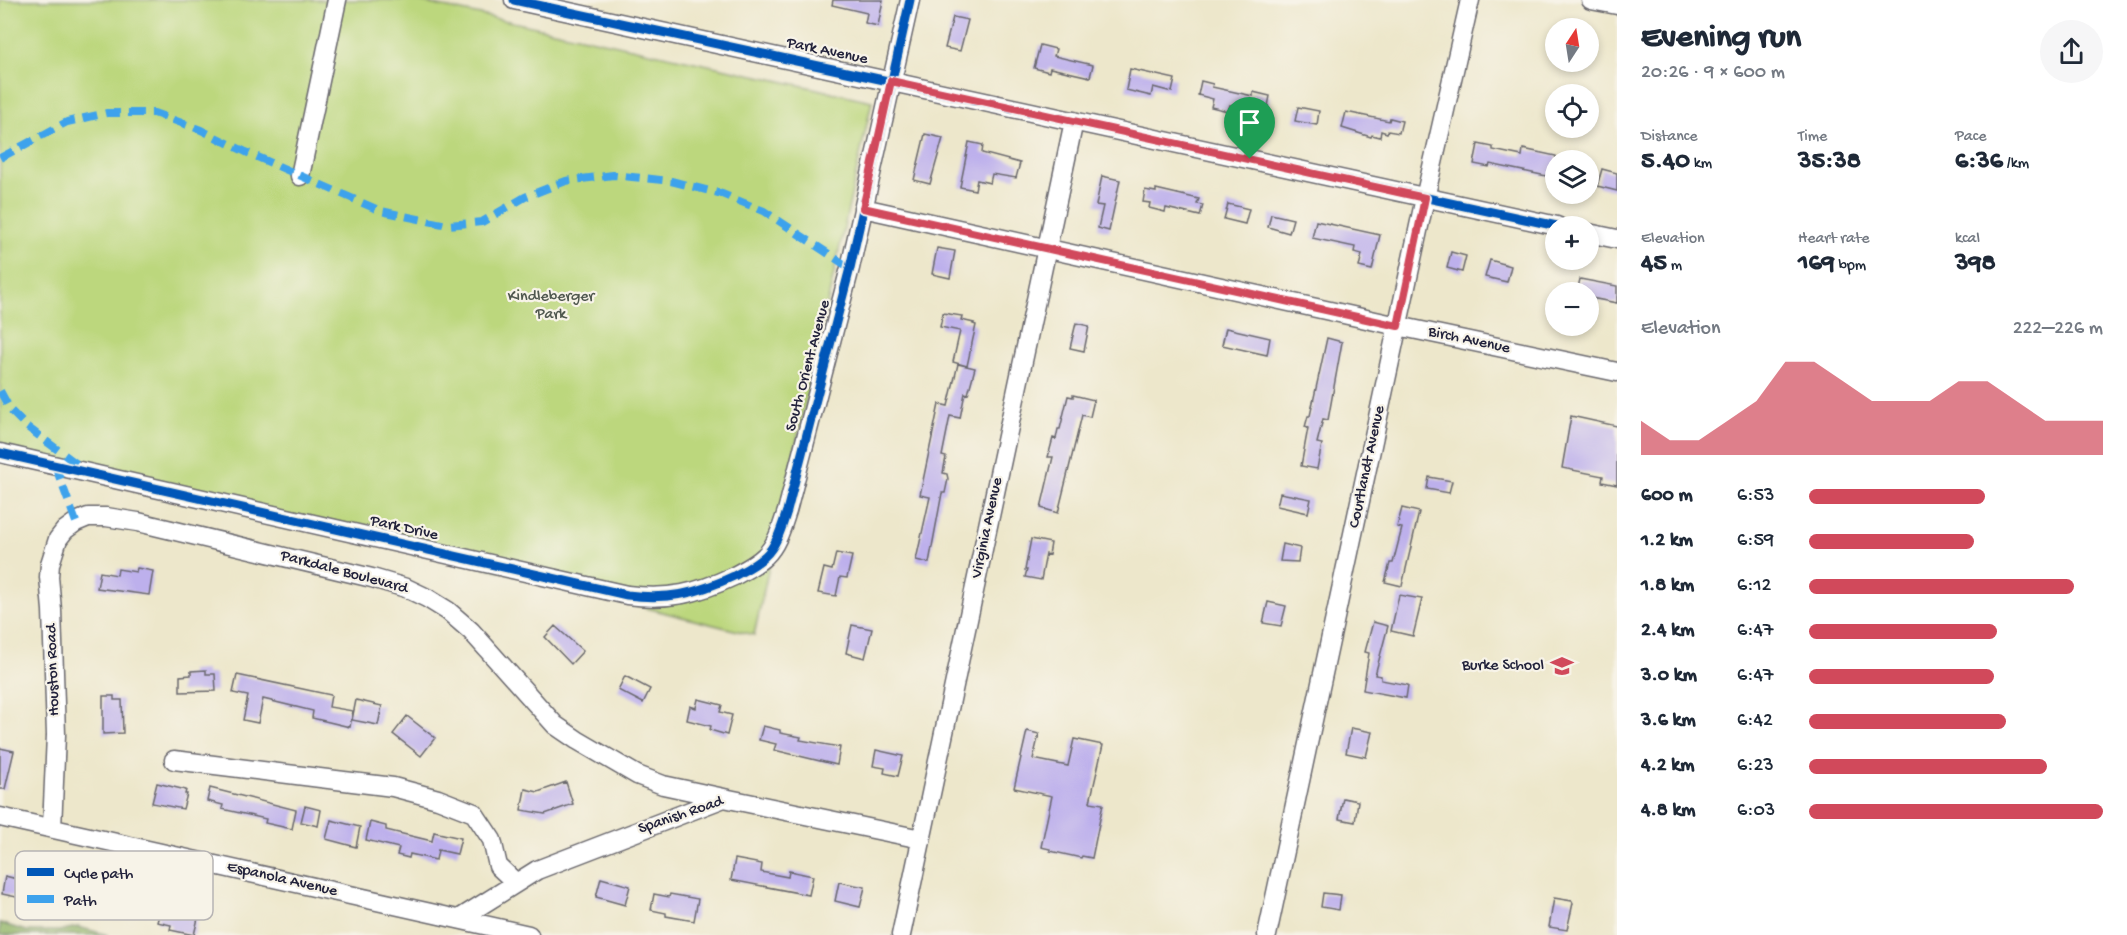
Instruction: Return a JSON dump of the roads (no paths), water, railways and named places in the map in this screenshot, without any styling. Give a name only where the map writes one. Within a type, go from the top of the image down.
[{"type":"street","points":[[300,176],[337,0]]},
{"type":"street","name":"Park Avenue","points":[[514,0],[1545,223]]},
{"type":"street","name":"South Orient Avenue","points":[[781,530],[850,268],[910,0]]},
{"type":"street","name":"Courtlandt Avenue","points":[[1267,935],[1425,198],[1470,0]]},
{"type":"street","points":[[1591,0],[1617,5]]},
{"type":"street","name":"Virginia Avenue","points":[[901,935],[1074,121]]},
{"type":"street","name":"Birch Avenue","points":[[863,208],[1617,372]]},
{"type":"street","points":[[1599,235],[1617,239]]},
{"type":"street","name":"Park Drive","points":[[0,453],[627,595],[652,598],[695,593],[751,567],[767,555],[781,530]]},
{"type":"street","name":"Parkdale Boulevard","points":[[76,522],[88,517],[138,522],[406,588],[448,611],[471,631],[555,725],[577,740],[638,775],[663,784],[724,798]]},
{"type":"street","name":"Houston Road","points":[[52,828],[56,735],[50,564],[58,539],[76,522]]},
{"type":"street","points":[[174,760],[393,787],[438,799],[474,813],[492,840],[498,866],[515,882]]},
{"type":"street","name":"Spanish Road","points":[[459,919],[515,882],[548,865],[724,798],[921,839]]},
{"type":"street","name":"Espanola Avenue","points":[[0,818],[155,851]]},
{"type":"street","name":"Espanola Avenue","points":[[213,864],[529,935]]},
{"type":"place","name":"Burke School","points":[[1562,666]]},
{"type":"park label","name":"Kindleberger Park","points":[[551,306]]}]
